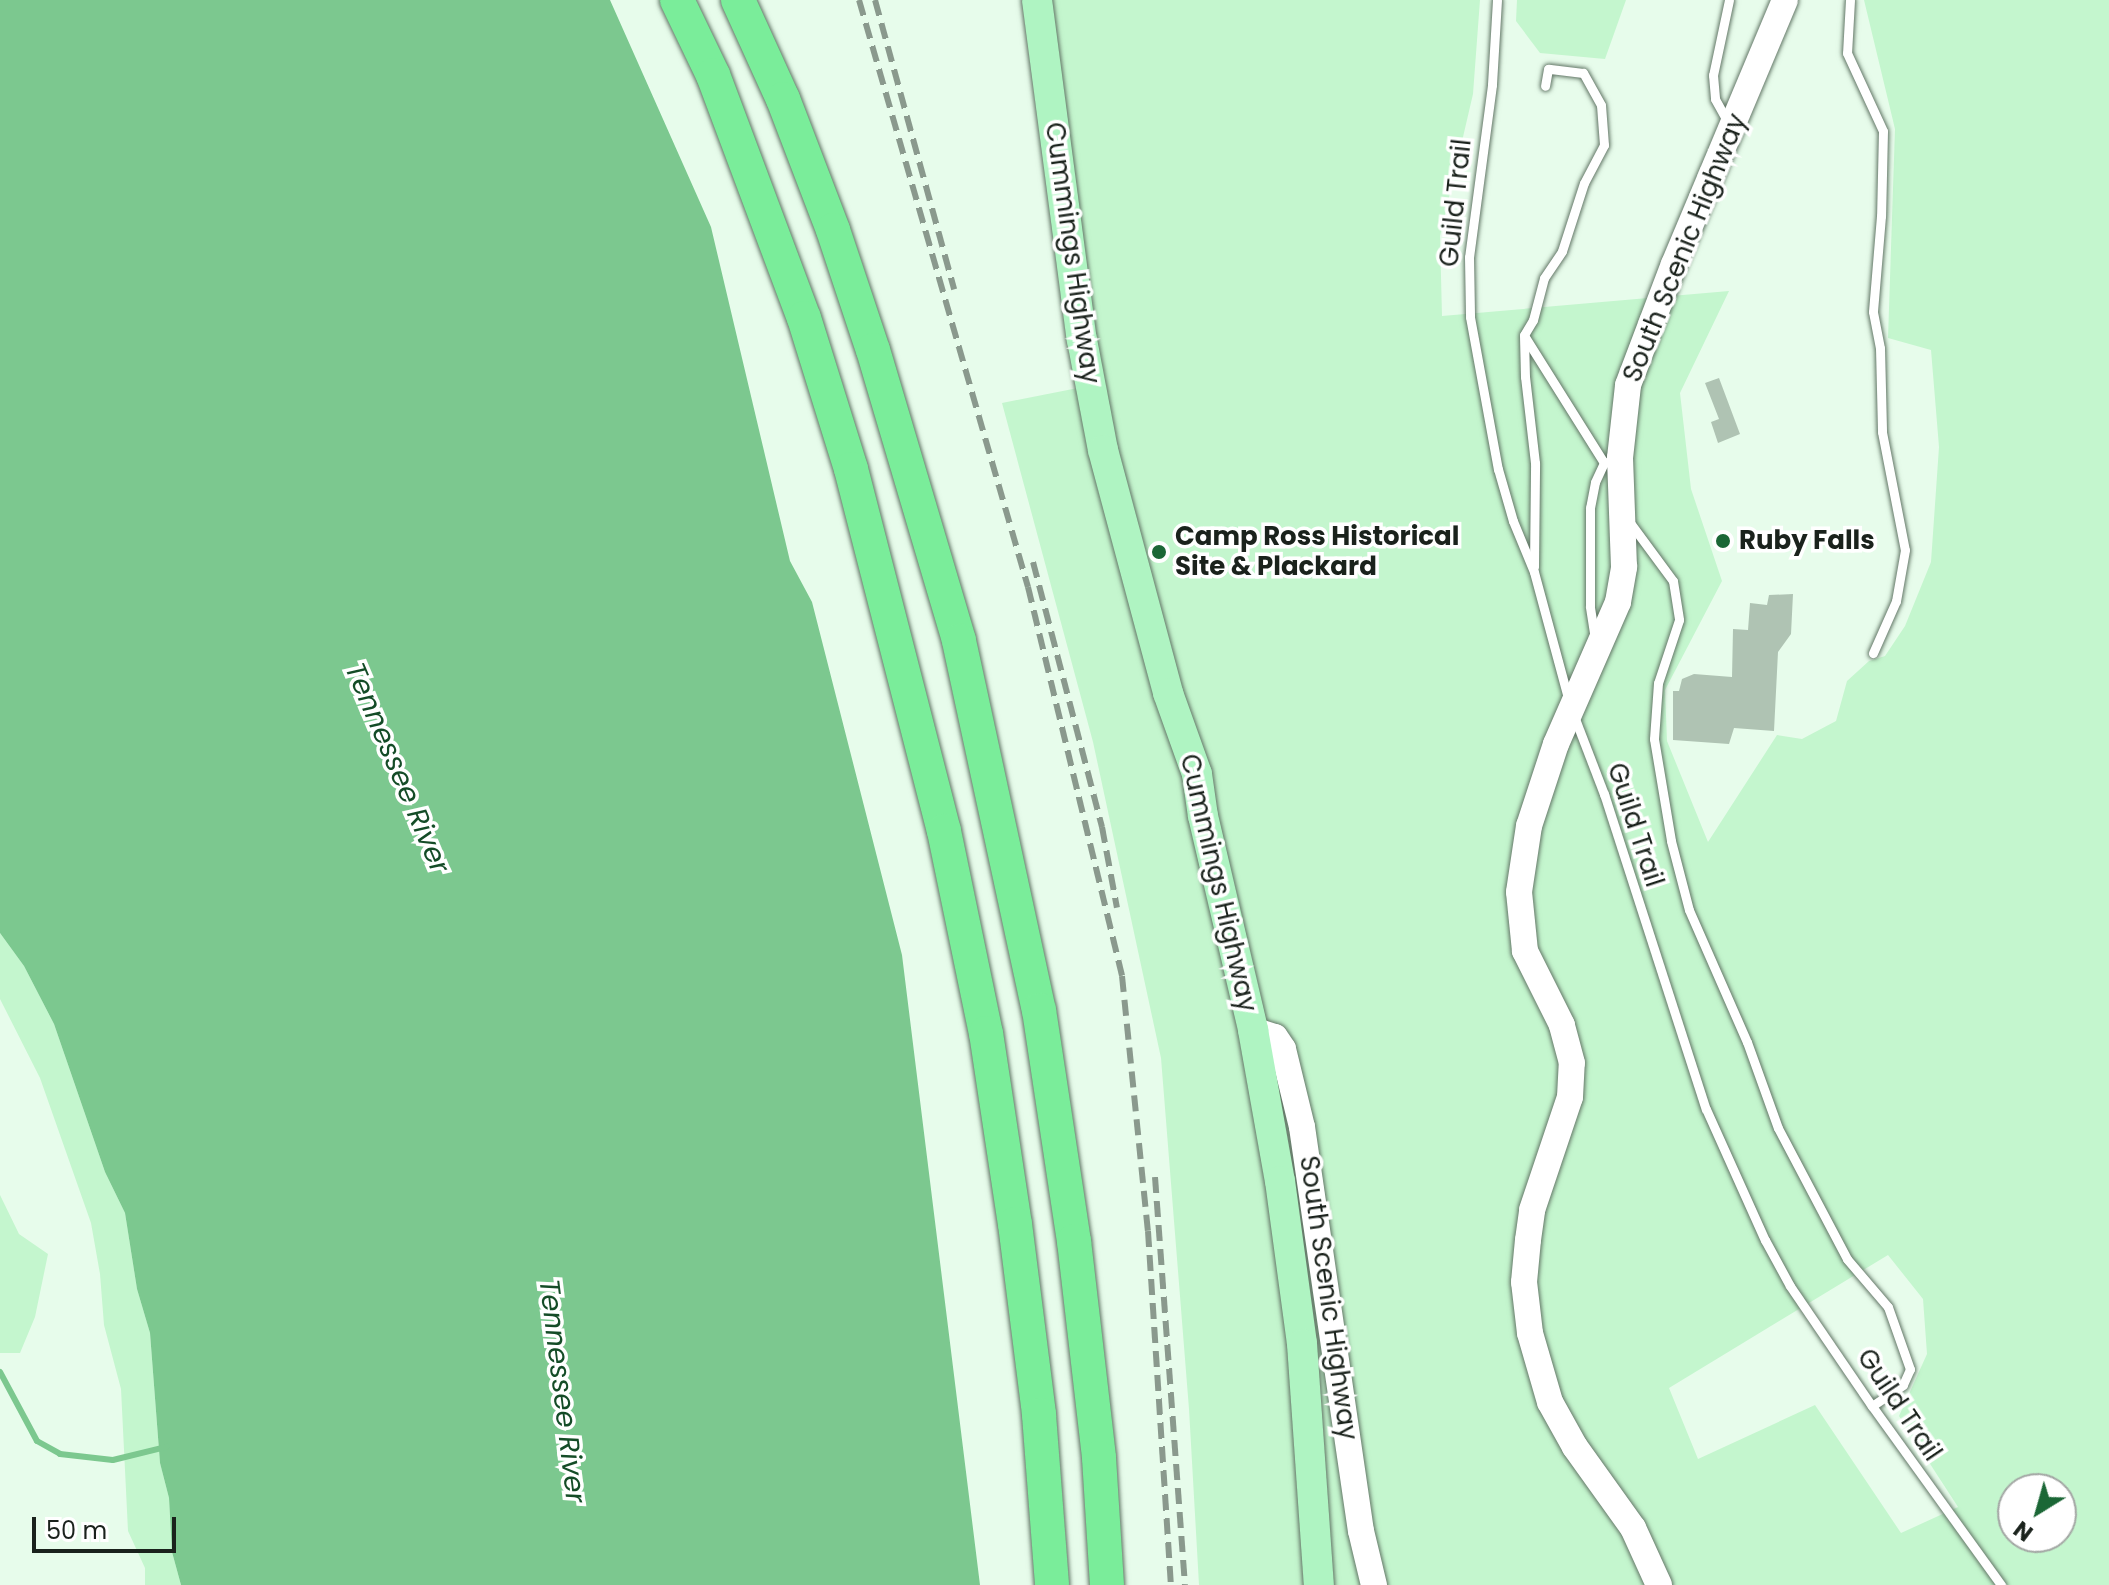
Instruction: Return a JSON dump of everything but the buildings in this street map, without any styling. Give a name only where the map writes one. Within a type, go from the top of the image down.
[{"type":"highway","points":[[677,0],[713,75],[804,318],[851,469],[944,831],[986,1033],[1015,1224],[1039,1415],[1052,1585]]},
{"type":"highway","points":[[738,0],[783,99],[833,230],[873,350],[959,641],[1039,1010],[1074,1241],[1099,1458],[1107,1585]]},
{"type":"main road","name":"Cummings Highway","points":[[1037,0],[1082,340],[1122,531],[1168,693],[1197,774],[1203,816],[1253,1030],[1280,1181],[1302,1344],[1319,1585]]},
{"type":"main road","name":"South Scenic Highway","points":[[1659,1585],[1633,1528],[1575,1447],[1550,1402],[1534,1354],[1524,1282],[1532,1210],[1570,1097],[1572,1063],[1562,1025],[1525,951],[1519,892],[1529,826],[1570,706],[1597,654],[1618,602],[1624,567],[1624,514],[1612,461],[1628,385],[1785,0]]},
{"type":"main road","name":"South Scenic Highway","points":[[1253,1030],[1275,1037],[1283,1049],[1302,1127],[1361,1531],[1374,1585]]},
{"type":"lane","name":"Guild Trail","points":[[1497,0],[1492,85],[1469,257],[1470,317],[1498,469],[1513,521],[1534,572],[1570,706],[1604,794],[1706,1109],[1777,1263],[1872,1406],[2001,1585]]},
{"type":"lane","points":[[1729,0],[1713,75],[1715,99],[1733,131]]},
{"type":"lane","points":[[1850,0],[1847,53],[1883,131],[1881,216],[1873,312],[1880,348],[1882,432],[1905,550],[1896,601],[1873,653]]},
{"type":"lane","points":[[1534,572],[1535,463],[1525,377],[1524,335],[1533,320],[1544,278],[1562,251],[1584,183],[1604,145],[1601,105],[1583,73],[1548,69],[1545,86]]},
{"type":"lane","points":[[1524,335],[1612,461],[1595,482],[1590,508],[1590,606],[1597,654]]},
{"type":"lane","points":[[1624,514],[1673,581],[1679,620],[1658,683],[1654,739],[1671,841],[1689,910],[1747,1042],[1778,1128],[1847,1259],[1888,1307],[1910,1369],[1903,1385],[1872,1406]]},
{"type":"shaded area","points":[[1044,0],[1480,0],[1473,94],[1440,236],[1442,316],[1729,291],[1680,393],[1691,489],[1722,581],[1665,690],[1667,741],[1708,842],[1777,735],[1802,739],[1836,721],[1847,681],[1869,661],[1885,656],[1905,626],[1931,562],[1939,447],[1931,350],[1888,338],[1895,129],[1864,0],[2109,0],[2109,1585],[1199,1585],[1189,1409],[1161,1058],[1093,742],[1002,403],[1103,383]],"holes":[[[1888,1255],[1923,1299],[1927,1354],[1899,1416],[1958,1507],[1901,1533],[1815,1405],[1698,1459],[1669,1388]]]},
{"type":"shaded area","points":[[1517,0],[1626,0],[1605,59],[1540,53],[1516,21]]},
{"type":"shaded area","points":[[0,933],[24,966],[54,1024],[105,1172],[125,1213],[137,1289],[150,1333],[160,1463],[169,1498],[172,1552],[181,1585],[145,1585],[145,1568],[128,1531],[121,1389],[104,1325],[100,1274],[91,1223],[40,1078],[0,999]]},
{"type":"shaded area","points":[[0,1195],[19,1234],[48,1254],[35,1317],[20,1353],[0,1353]]},
{"type":"water","name":"Tennessee River","points":[[0,0],[610,0],[711,227],[790,561],[812,602],[902,955],[980,1585],[181,1585],[172,1552],[169,1498],[160,1463],[150,1333],[137,1289],[125,1213],[105,1172],[54,1024],[24,966],[0,933]]},
{"type":"waterway","points":[[0,1372],[37,1441],[60,1454],[113,1460],[166,1447]]},
{"type":"railway","points":[[859,0],[1028,587],[1122,976],[1148,1231],[1171,1585]]},
{"type":"railway","points":[[875,0],[954,289]]},
{"type":"railway","points":[[1033,562],[1102,827],[1117,908]]},
{"type":"railway","points":[[1155,1177],[1185,1585]]},
{"type":"place","name":"Ruby Falls","points":[[1723,541]]},
{"type":"place","name":"Camp Ross Historical Site & Plackard","points":[[1159,552]]}]
